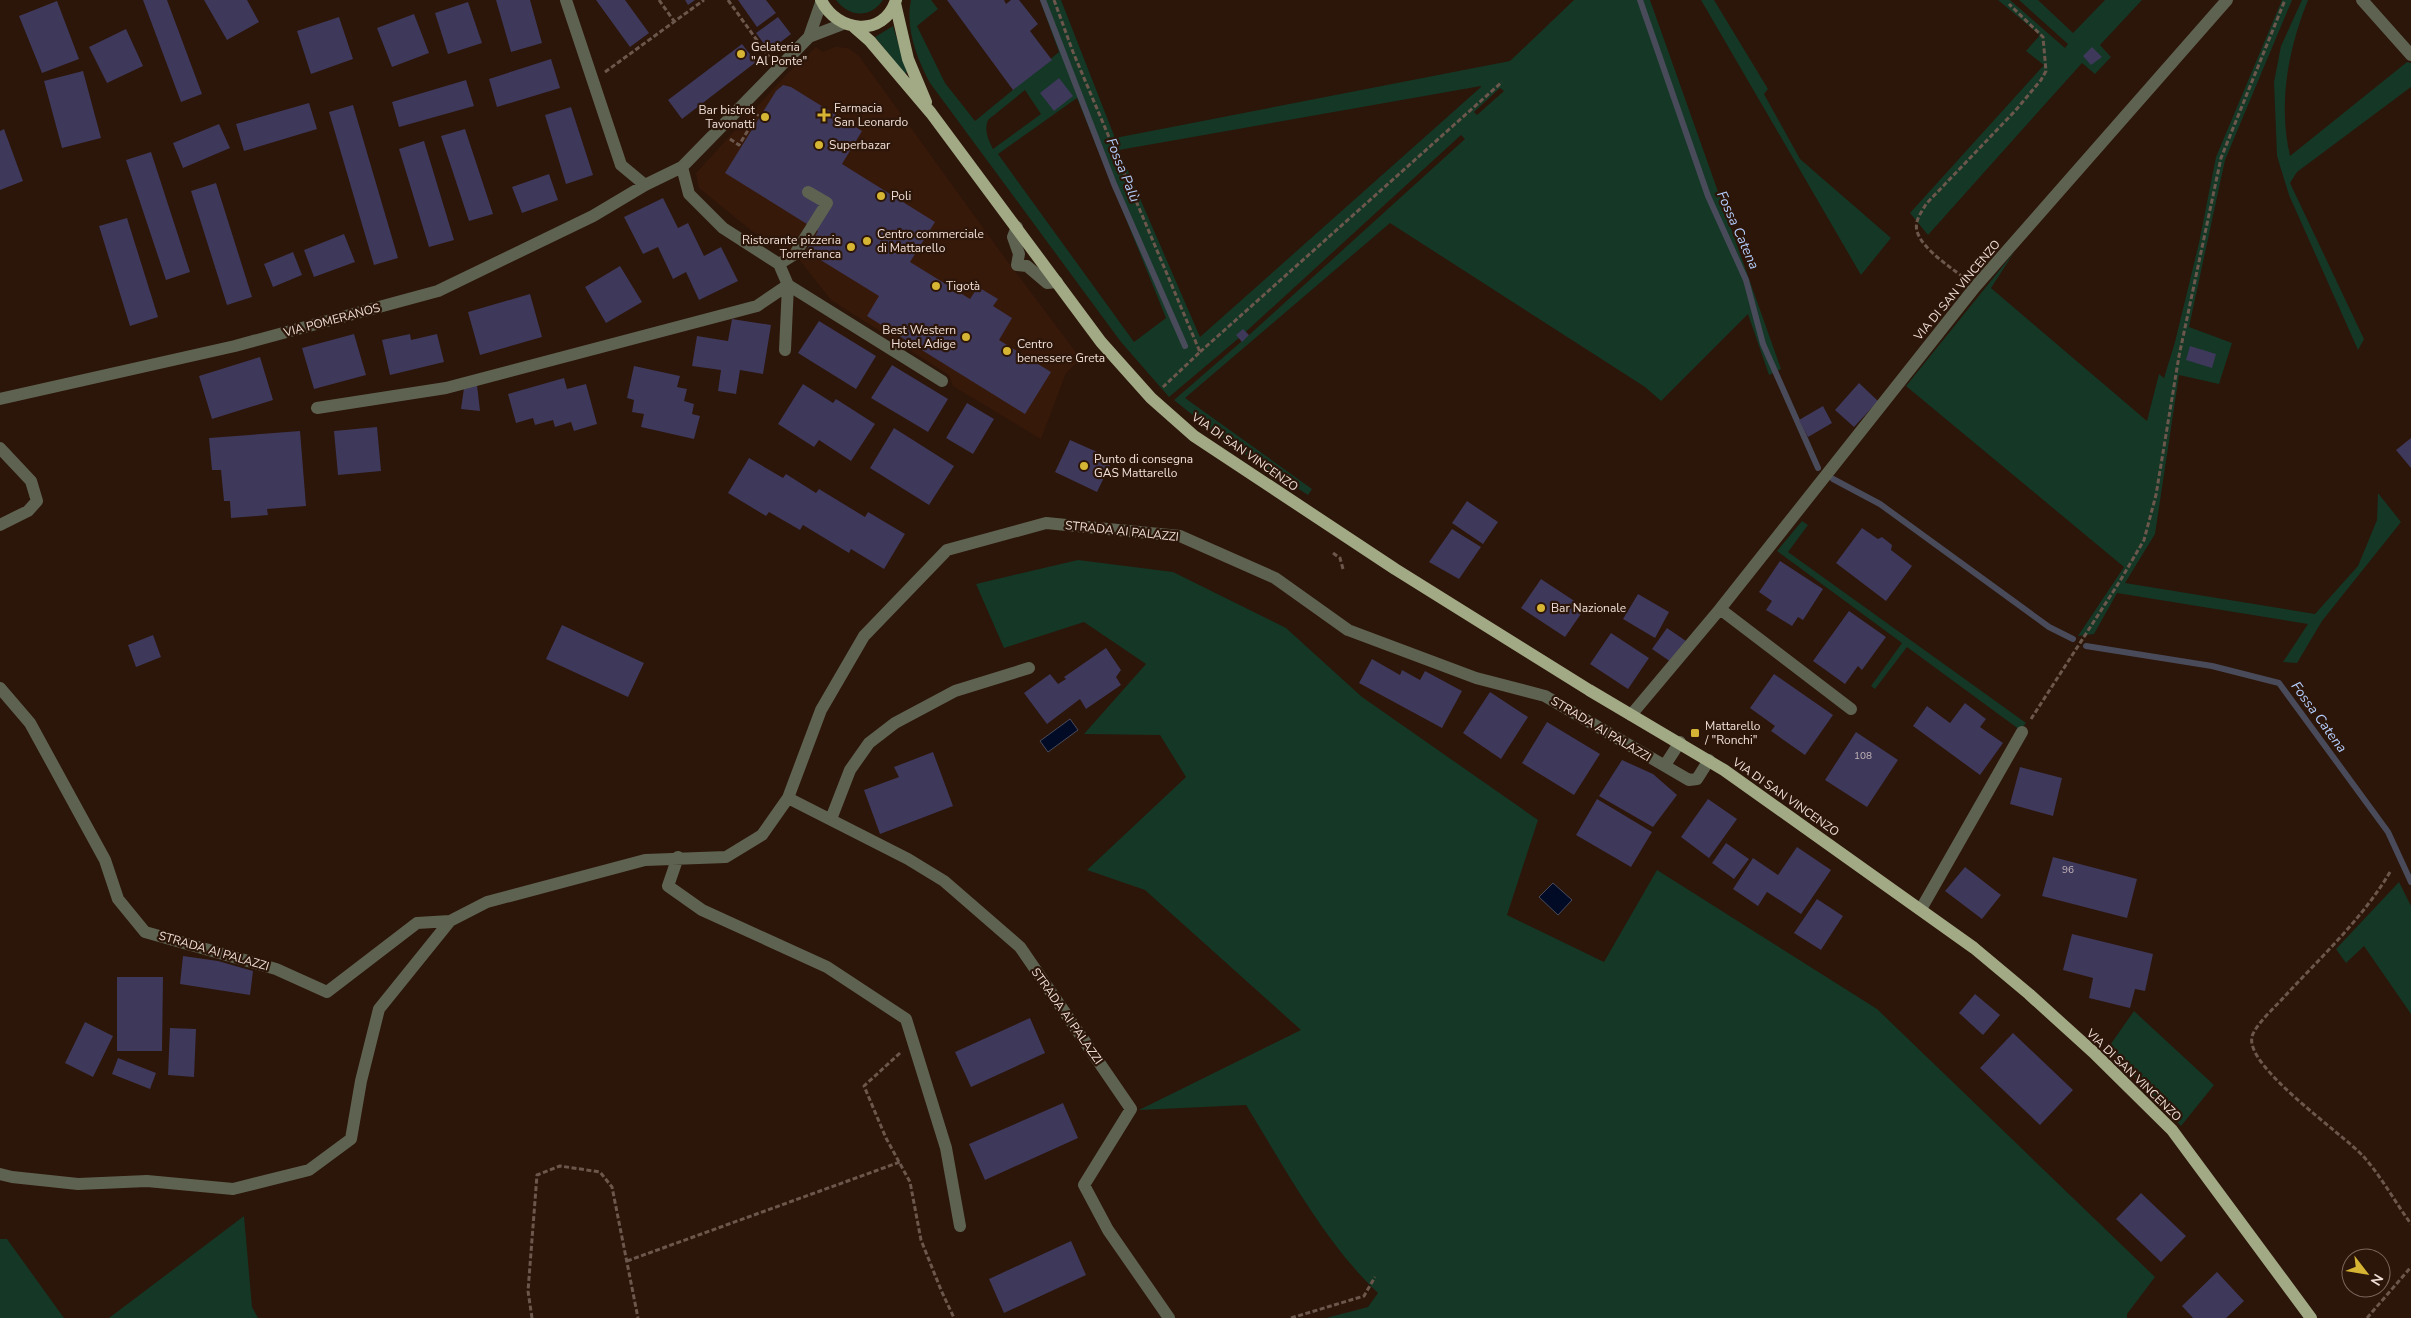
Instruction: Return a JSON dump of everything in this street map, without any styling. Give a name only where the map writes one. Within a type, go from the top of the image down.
[{"type":"main road","name":"VIA DI SAN VINCENZO","points":[[821,0],[834,18],[870,41],[931,113],[1101,342],[1151,398],[1194,436],[1395,569],[1632,715],[1709,760],[1921,908],[1974,948],[2029,994],[2150,1106],[2187,1148],[2269,1263],[2311,1318]]},
{"type":"main road","name":"VIA DI SAN VINCENZO","points":[[896,2],[908,59],[931,113]]},
{"type":"main road","points":[[848,26],[867,26],[878,22],[888,14],[896,2]]},
{"type":"street","points":[[566,0],[621,165],[644,185]]},
{"type":"street","name":"VIA POMERANOS","points":[[0,400],[235,346],[438,291],[593,216],[644,185],[682,167],[809,37],[821,0]]},
{"type":"street","name":"VIA DI SAN VINCENZO","points":[[1632,715],[1720,609],[1975,288],[2227,0]]},
{"type":"street","points":[[2362,0],[2411,54]]},
{"type":"street","name":"VIA POMERANOS","points":[[809,37],[848,26]]},
{"type":"street","points":[[682,167],[689,194],[723,228],[779,264],[788,285],[784,350]]},
{"type":"street","points":[[779,264],[795,254],[827,203],[808,192]]},
{"type":"street","points":[[1017,227],[1013,237],[1019,254],[1017,265],[1027,266],[1047,283],[1057,282]]},
{"type":"street","points":[[788,285],[942,381]]},
{"type":"street","points":[[317,408],[465,383],[756,306],[788,285]]},
{"type":"street","points":[[0,448],[31,482],[37,501],[28,511],[0,525]]},
{"type":"street","name":"STRADA AI PALAZZI","points":[[0,688],[30,723],[105,860],[118,899],[146,932],[276,969],[327,992],[417,923],[450,921],[487,902],[645,860],[726,857],[762,836],[788,798],[821,710],[864,636],[947,550],[1046,523],[1180,536],[1275,578],[1348,630],[1476,678],[1545,696],[1652,760],[1665,765],[1693,782],[1697,780],[1709,760]]},
{"type":"street","points":[[1720,609],[1851,709]]},
{"type":"street","points":[[830,819],[850,770],[869,742],[895,723],[955,691],[1029,668]]},
{"type":"street","points":[[1921,908],[2022,732]]},
{"type":"street","name":"STRADA AI PALAZZI","points":[[1665,765],[1680,742]]},
{"type":"street","name":"STRADA AI PALAZZI","points":[[788,798],[908,859],[944,882],[1020,947],[1131,1109],[1084,1185],[1108,1230],[1169,1318]]},
{"type":"street","points":[[678,858],[668,886],[702,910],[827,967],[906,1019],[946,1148],[960,1226]]},
{"type":"street","name":"STRADA AI PALAZZI","points":[[0,1174],[12,1178],[78,1184],[148,1181],[233,1189],[309,1170],[351,1139],[379,1009],[450,921]]},
{"type":"path","points":[[659,0],[674,22]]},
{"type":"path","points":[[603,73],[704,0]]},
{"type":"path","points":[[728,0],[771,60]]},
{"type":"path","points":[[1054,0],[1073,52],[1200,352]]},
{"type":"path","points":[[2022,732],[2120,582],[2144,540],[2156,495],[2178,356],[2220,158],[2285,0]]},
{"type":"path","points":[[1975,288],[1923,244],[1917,235],[1916,223],[1926,204],[2015,111],[2041,80],[2046,71],[2043,37],[2010,4]]},
{"type":"path","points":[[1151,398],[1502,82]]},
{"type":"path","points":[[729,138],[739,145]]},
{"type":"path","points":[[1333,553],[1340,558],[1343,569]]},
{"type":"path","points":[[2390,872],[2367,905],[2259,1027],[2252,1036],[2252,1046],[2256,1054],[2274,1076],[2363,1156],[2411,1224]]},
{"type":"path","points":[[912,1042],[864,1086],[910,1182],[921,1240],[940,1290],[954,1318]]},
{"type":"path","points":[[627,1261],[900,1162]]},
{"type":"path","points":[[532,1318],[528,1291],[537,1175],[560,1166],[600,1172],[612,1187],[638,1318]]},
{"type":"path","points":[[2367,1318],[2411,1268]]},
{"type":"path","points":[[1291,1318],[1364,1296],[1375,1277]]},
{"type":"shaded area","points":[[816,47],[823,52],[835,47],[848,48],[859,56],[1002,254],[1081,359],[1066,373],[1041,439],[953,386],[949,375],[831,300],[798,258],[752,231],[699,188],[696,173],[787,74]]},
{"type":"green space","points":[[836,0],[883,0],[872,10],[860,13],[847,10]]},
{"type":"green space","points":[[911,0],[931,0],[938,9],[917,26],[945,83],[975,121],[1059,52],[1040,0],[1061,0],[1115,138],[1510,61],[1574,0],[1650,0],[1781,369],[1769,375],[1748,314],[1661,401],[1645,387],[1390,223],[1185,398],[1312,489],[1308,495],[1226,442],[1174,400],[1249,335],[1465,139],[1461,135],[1239,338],[1169,397],[1121,342],[930,83],[913,43],[910,11]],"holes":[[[1481,86],[1200,337],[1119,150]],[[1500,88],[1504,91],[1477,115],[1474,112]],[[1025,90],[1041,114],[993,149],[988,138],[988,120]],[[1077,98],[1166,318],[1134,342],[998,154]]]},
{"type":"green space","points":[[1701,0],[1714,0],[1768,89],[1764,94],[1800,159],[1891,238],[1861,275]]},
{"type":"green space","points":[[1998,0],[2010,0],[2065,48],[2068,44],[2019,0],[2038,0],[2073,33],[2105,0],[2142,0],[2100,45],[2111,57],[2095,74],[2082,63],[1928,235],[1910,213],[2044,65],[2026,51],[2040,35]]},
{"type":"green space","points":[[2282,0],[2292,0],[2225,160],[2189,327],[2232,343],[2219,384],[2179,375],[2155,534],[2125,583],[2315,614],[2358,566],[2377,520],[2378,493],[2401,522],[2322,621],[2297,663],[2283,662],[2308,624],[2117,593],[2094,634],[2078,636],[2124,567],[1906,386],[2015,251],[1991,288],[2147,421],[2159,374],[2164,378],[2175,342],[2199,243],[2216,157]]},
{"type":"green space","points":[[2302,0],[2308,0],[2290,57],[2285,97],[2285,116],[2290,156],[2407,62],[2411,63],[2411,87],[2297,172],[2290,183],[2364,339],[2358,350],[2289,195],[2277,156],[2274,82],[2281,46]]},
{"type":"green space","points":[[893,26],[907,72],[905,74],[875,37]]},
{"type":"green space","points":[[1802,521],[1808,525],[1788,552],[2026,723],[2020,730],[1907,647],[1875,689],[1871,686],[1902,643],[1777,551]]},
{"type":"green space","points":[[1078,560],[1173,572],[1286,628],[1362,697],[1538,820],[1507,915],[1604,962],[1657,870],[1877,1009],[2155,1277],[2127,1314],[2127,1318],[1326,1318],[1368,1307],[1378,1293],[1340,1251],[1306,1204],[1246,1105],[1139,1110],[1301,1030],[1145,890],[1087,870],[1186,777],[1160,735],[1084,734],[1146,664],[1084,622],[1004,648],[976,584]]},
{"type":"green space","points":[[2399,882],[2411,906],[2411,1014],[2364,946],[2346,963],[2336,949]]},
{"type":"green space","points":[[2134,1011],[2214,1085],[2181,1126],[2108,1048]]},
{"type":"green space","points":[[244,1216],[252,1307],[258,1318],[109,1318]]},
{"type":"green space","points":[[0,1239],[7,1239],[64,1318],[0,1318]]},
{"type":"water","points":[[1070,719],[1078,730],[1048,752],[1040,741]]},
{"type":"water","points":[[1553,883],[1572,900],[1558,915],[1539,897]]},
{"type":"building","points":[[143,0],[167,0],[202,94],[181,102]]},
{"type":"building","points":[[204,0],[247,0],[259,22],[227,40]]},
{"type":"building","points":[[496,0],[530,0],[542,43],[511,52]]},
{"type":"building","points":[[596,0],[625,0],[649,33],[630,47]]},
{"type":"building","points":[[685,0],[695,0],[688,5]]},
{"type":"building","points":[[738,0],[766,0],[776,13],[757,27]]},
{"type":"building","points":[[947,0],[1004,0],[1006,4],[1011,0],[1019,0],[1038,24],[1030,31],[1052,60],[1013,90]]},
{"type":"building","points":[[57,1],[79,59],[42,73],[19,16]]},
{"type":"building","points":[[468,2],[482,43],[448,54],[435,13]]},
{"type":"building","points":[[414,14],[429,53],[392,67],[377,28]]},
{"type":"building","points":[[339,17],[353,59],[311,74],[297,31]]},
{"type":"building","points":[[778,17],[791,34],[769,51],[756,33]]},
{"type":"building","points":[[126,29],[143,66],[107,83],[89,47]]},
{"type":"building","points":[[742,44],[756,62],[682,119],[668,100]]},
{"type":"building","points":[[2092,47],[2102,57],[2091,65],[2083,56]]},
{"type":"building","points":[[551,59],[560,88],[497,107],[489,79]]},
{"type":"building","points":[[83,71],[101,138],[62,148],[44,81]]},
{"type":"building","points":[[1059,78],[1073,96],[1054,111],[1040,93]]},
{"type":"building","points":[[466,80],[474,106],[399,127],[392,102]]},
{"type":"building","name":"Centro commerciale di Mattarello","points":[[783,85],[791,87],[862,131],[842,164],[935,222],[910,262],[970,299],[978,287],[998,299],[993,306],[1012,318],[999,340],[1051,372],[1025,414],[867,316],[879,296],[806,251],[818,231],[725,173],[776,91]]},
{"type":"building","points":[[309,103],[317,129],[244,151],[236,124]]},
{"type":"building","points":[[353,105],[398,258],[374,265],[329,112]]},
{"type":"building","points":[[571,107],[593,175],[566,184],[545,115]]},
{"type":"building","points":[[219,124],[230,148],[183,168],[173,143]]},
{"type":"building","points":[[4,129],[23,181],[0,190],[0,131]]},
{"type":"building","points":[[465,129],[493,214],[469,221],[441,136]]},
{"type":"building","points":[[424,141],[454,240],[429,247],[399,149]]},
{"type":"building","points":[[151,152],[190,272],[166,280],[126,160]]},
{"type":"building","points":[[549,174],[558,200],[522,213],[512,187]]},
{"type":"building","points":[[216,183],[252,297],[227,305],[191,191]]},
{"type":"building","points":[[663,198],[678,228],[688,223],[704,256],[721,247],[738,281],[699,300],[686,272],[673,279],[658,247],[643,254],[624,217]]},
{"type":"building","points":[[127,218],[158,317],[130,326],[99,226]]},
{"type":"building","points":[[344,234],[355,262],[314,277],[304,250]]},
{"type":"building","points":[[293,252],[302,275],[273,287],[264,264]]},
{"type":"building","points":[[620,266],[642,302],[606,323],[585,287]]},
{"type":"building","points":[[530,294],[542,337],[480,355],[468,312]]},
{"type":"building","points":[[732,319],[771,325],[763,374],[740,370],[736,394],[718,391],[721,370],[692,366],[697,336],[728,341]]},
{"type":"building","points":[[819,321],[876,356],[856,389],[798,353]]},
{"type":"building","points":[[1243,329],[1249,335],[1242,342],[1236,335]]},
{"type":"building","points":[[354,334],[366,375],[314,389],[302,348]]},
{"type":"building","points":[[410,334],[411,340],[437,334],[444,362],[390,375],[382,340]]},
{"type":"building","points":[[2190,346],[2216,354],[2212,368],[2186,360]]},
{"type":"building","points":[[260,357],[273,400],[212,419],[199,376]]},
{"type":"building","points":[[892,365],[948,399],[928,432],[871,398]]},
{"type":"building","points":[[634,366],[680,376],[677,387],[687,389],[684,401],[694,404],[692,414],[700,416],[694,439],[641,427],[644,414],[632,412],[634,400],[627,398]]},
{"type":"building","points":[[564,378],[567,389],[586,384],[597,424],[574,431],[571,422],[555,427],[553,420],[535,425],[533,418],[516,423],[508,394]]},
{"type":"building","points":[[1859,383],[1878,401],[1854,427],[1835,410]]},
{"type":"building","points":[[803,384],[833,403],[836,399],[875,424],[851,461],[819,440],[814,447],[778,424]]},
{"type":"building","points":[[477,385],[480,411],[461,409],[464,388]]},
{"type":"building","points":[[967,403],[994,419],[973,454],[946,438]]},
{"type":"building","points":[[1823,406],[1832,423],[1808,437],[1799,420]]},
{"type":"building","points":[[377,427],[381,471],[338,475],[334,431]]},
{"type":"building","points":[[894,428],[954,466],[929,505],[870,468]]},
{"type":"building","points":[[300,431],[306,506],[267,509],[268,515],[231,518],[230,501],[224,501],[221,470],[212,470],[209,438]]},
{"type":"building","points":[[2411,438],[2411,468],[2396,450]]},
{"type":"building","name":"Punto di consegna GAS Mattarello","points":[[1070,440],[1113,459],[1097,492],[1055,472]]},
{"type":"building","points":[[749,458],[783,478],[786,474],[816,493],[819,489],[865,517],[868,512],[905,534],[884,569],[851,549],[849,553],[803,525],[800,530],[769,512],[766,516],[728,493]]},
{"type":"building","points":[[1467,501],[1498,522],[1483,544],[1452,523]]},
{"type":"building","points":[[1862,528],[1878,539],[1882,537],[1892,545],[1891,550],[1912,566],[1886,601],[1836,563]]},
{"type":"building","points":[[1452,529],[1481,547],[1459,579],[1429,562]]},
{"type":"building","points":[[1780,561],[1823,589],[1803,620],[1798,617],[1792,626],[1766,610],[1772,601],[1759,592]]},
{"type":"building","points":[[1541,579],[1585,608],[1565,637],[1521,608]]},
{"type":"building","points":[[1638,594],[1669,612],[1655,638],[1623,619]]},
{"type":"building","points":[[1849,611],[1886,637],[1862,670],[1858,666],[1845,684],[1813,661]]},
{"type":"building","points":[[562,625],[644,663],[628,697],[546,659]]},
{"type":"building","points":[[1667,628],[1686,641],[1671,662],[1652,649]]},
{"type":"building","points":[[1611,633],[1649,658],[1628,689],[1590,664]]},
{"type":"building","points":[[153,635],[161,657],[136,667],[128,645]]},
{"type":"building","points":[[1106,648],[1121,670],[1116,677],[1121,685],[1086,709],[1080,699],[1047,724],[1024,693],[1050,674],[1058,684],[1066,679],[1064,677]]},
{"type":"building","points":[[1372,659],[1400,675],[1402,670],[1420,680],[1425,671],[1462,691],[1442,728],[1359,683]]},
{"type":"building","points":[[1774,674],[1833,715],[1805,755],[1771,731],[1775,726],[1750,708]]},
{"type":"building","points":[[1490,692],[1528,717],[1501,759],[1463,733]]},
{"type":"building","points":[[1965,703],[1986,719],[1980,727],[2003,743],[1980,775],[1913,726],[1927,706],[1950,723]]},
{"type":"building","points":[[1547,722],[1600,754],[1574,795],[1522,763]]},
{"type":"building","points":[[1856,732],[1898,760],[1867,807],[1825,780]]},
{"type":"building","points":[[933,752],[953,806],[880,834],[864,790],[899,777],[894,767]]},
{"type":"building","points":[[1622,760],[1653,774],[1677,795],[1653,827],[1599,796]]},
{"type":"building","points":[[2020,767],[2062,778],[2053,816],[2010,804]]},
{"type":"building","points":[[1597,799],[1652,832],[1631,867],[1576,835]]},
{"type":"building","points":[[1708,799],[1737,819],[1709,858],[1681,837]]},
{"type":"building","points":[[1726,843],[1749,859],[1734,879],[1712,863]]},
{"type":"building","points":[[1797,847],[1831,870],[1801,914],[1767,892],[1758,906],[1733,889],[1753,858],[1778,875]]},
{"type":"building","points":[[2053,857],[2137,879],[2127,918],[2042,896]]},
{"type":"building","points":[[1965,867],[2001,895],[1982,919],[1945,891]]},
{"type":"building","points":[[1817,899],[1843,916],[1821,950],[1794,933]]},
{"type":"building","points":[[2072,934],[2153,954],[2145,991],[2135,989],[2130,1008],[2089,998],[2093,978],[2063,970]]},
{"type":"building","points":[[183,956],[218,961],[253,971],[250,995],[180,984]]},
{"type":"building","points":[[117,977],[163,977],[162,1051],[117,1051]]},
{"type":"building","points":[[1975,994],[2000,1015],[1983,1035],[1959,1013]]},
{"type":"building","points":[[1030,1018],[1045,1053],[971,1087],[955,1052]]},
{"type":"building","points":[[85,1022],[113,1036],[93,1077],[65,1063]]},
{"type":"building","points":[[170,1028],[196,1029],[194,1077],[168,1075]]},
{"type":"building","points":[[2013,1033],[2073,1090],[2040,1125],[1980,1068]]},
{"type":"building","points":[[118,1058],[156,1073],[150,1089],[112,1074]]},
{"type":"building","points":[[1063,1103],[1078,1138],[985,1180],[969,1144]]},
{"type":"building","points":[[2141,1193],[2186,1236],[2161,1262],[2116,1219]]},
{"type":"building","points":[[1071,1241],[1086,1275],[1004,1313],[989,1279]]},
{"type":"building","points":[[2217,1272],[2244,1301],[2226,1318],[2193,1318],[2182,1306]]},
{"type":"waterway","name":"Fossa Palù","points":[[1043,0],[1114,184],[1185,346]]},
{"type":"waterway","name":"Fossa Catena","points":[[1640,0],[1708,196],[1746,280],[1763,344],[1818,468]]},
{"type":"waterway","name":"Fossa Catena","points":[[1833,479],[1880,504],[2049,627],[2073,639]]},
{"type":"waterway","name":"Fossa Catena","points":[[2086,646],[2212,666],[2279,683],[2388,832],[2411,882]]},
{"type":"place","name":"Gelateria \"Al Ponte\"","points":[[741,54]]},
{"type":"place","name":"Farmacia San Leonardo","points":[[824,115]]},
{"type":"place","name":"Bar bistrot Tavonatti","points":[[765,117]]},
{"type":"place","name":"Superbazar","points":[[819,145]]},
{"type":"place","name":"Poli","points":[[881,196]]},
{"type":"place","name":"Centro commerciale di Mattarello","points":[[867,241]]},
{"type":"place","name":"Ristorante pizzeria Torrefranca","points":[[851,247]]},
{"type":"place","name":"Tigotà","points":[[936,286]]},
{"type":"place","name":"Best Western Hotel Adige","points":[[966,337]]},
{"type":"place","name":"Centro benessere Greta","points":[[1007,351]]},
{"type":"place","name":"Punto di consegna GAS Mattarello","points":[[1084,466]]},
{"type":"place","name":"Bar Nazionale","points":[[1541,608]]},
{"type":"place","name":"Mattarello / \"Ronchi\"","points":[[1695,733]]}]
